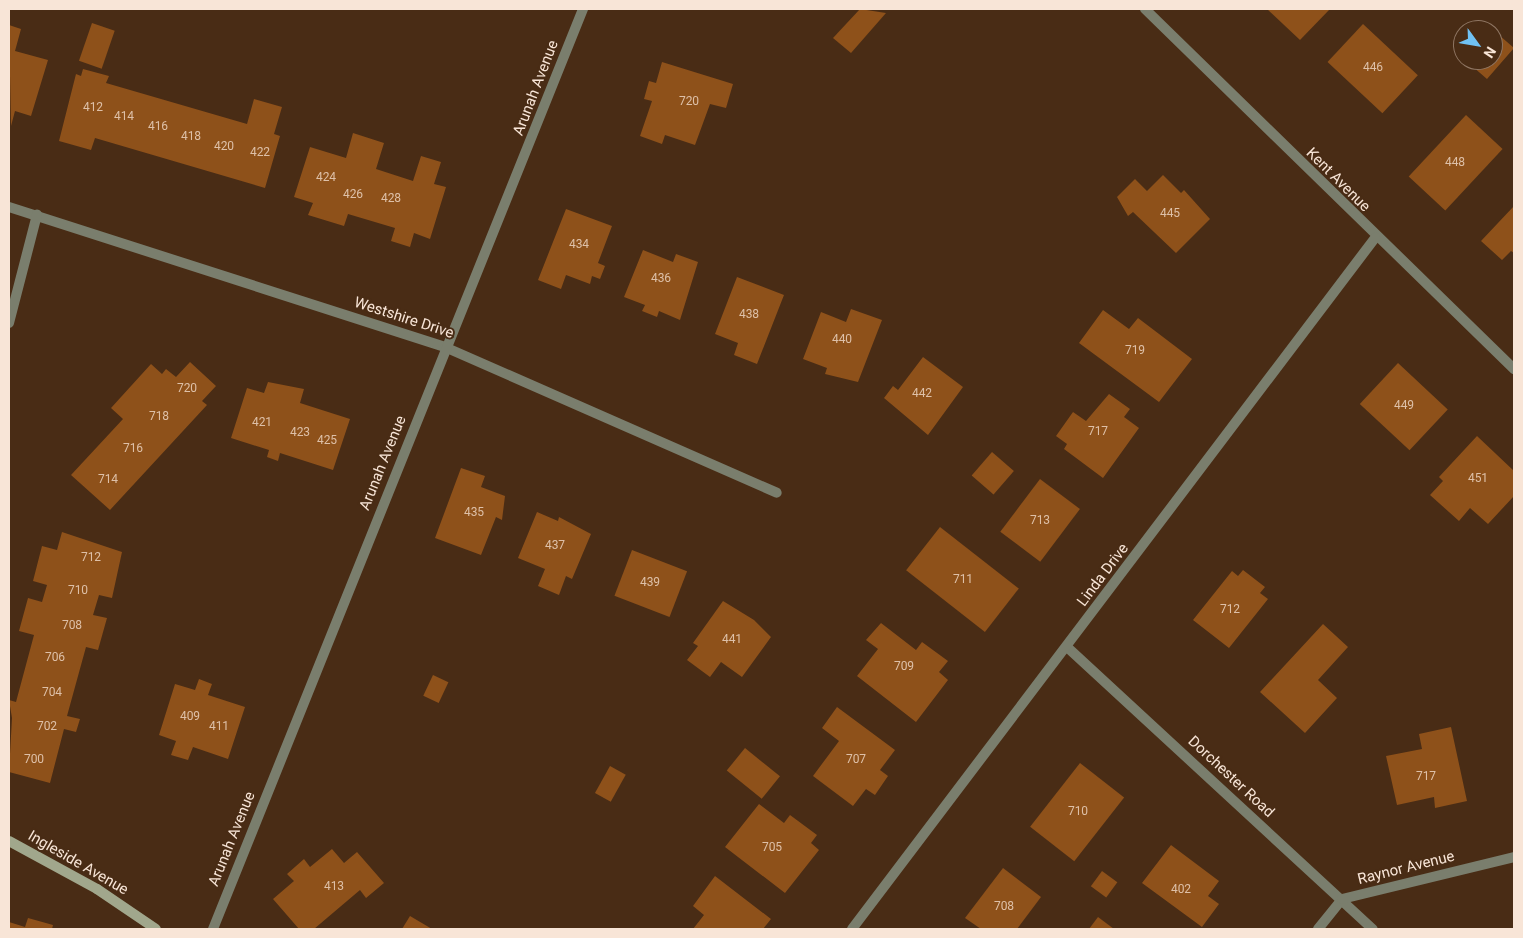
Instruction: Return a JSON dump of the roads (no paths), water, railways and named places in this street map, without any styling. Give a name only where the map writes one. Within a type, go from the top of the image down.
[{"type":"main road","name":"Ingleside Avenue","points":[[9,841],[96,889],[156,929]]},
{"type":"street","name":"Arunah Avenue","points":[[213,929],[583,9]]},
{"type":"street","name":"Kent Avenue","points":[[1145,9],[1376,238],[1514,369]]},
{"type":"street","name":"Westshire Drive","points":[[9,207],[447,348],[777,493]]},
{"type":"street","points":[[9,323],[37,215]]},
{"type":"street","name":"Linda Drive","points":[[852,929],[1376,238]]},
{"type":"street","name":"Dorchester Road","points":[[1067,647],[1374,929]]},
{"type":"street","name":"Raynor Avenue","points":[[1318,929],[1342,899],[1514,857]]}]
